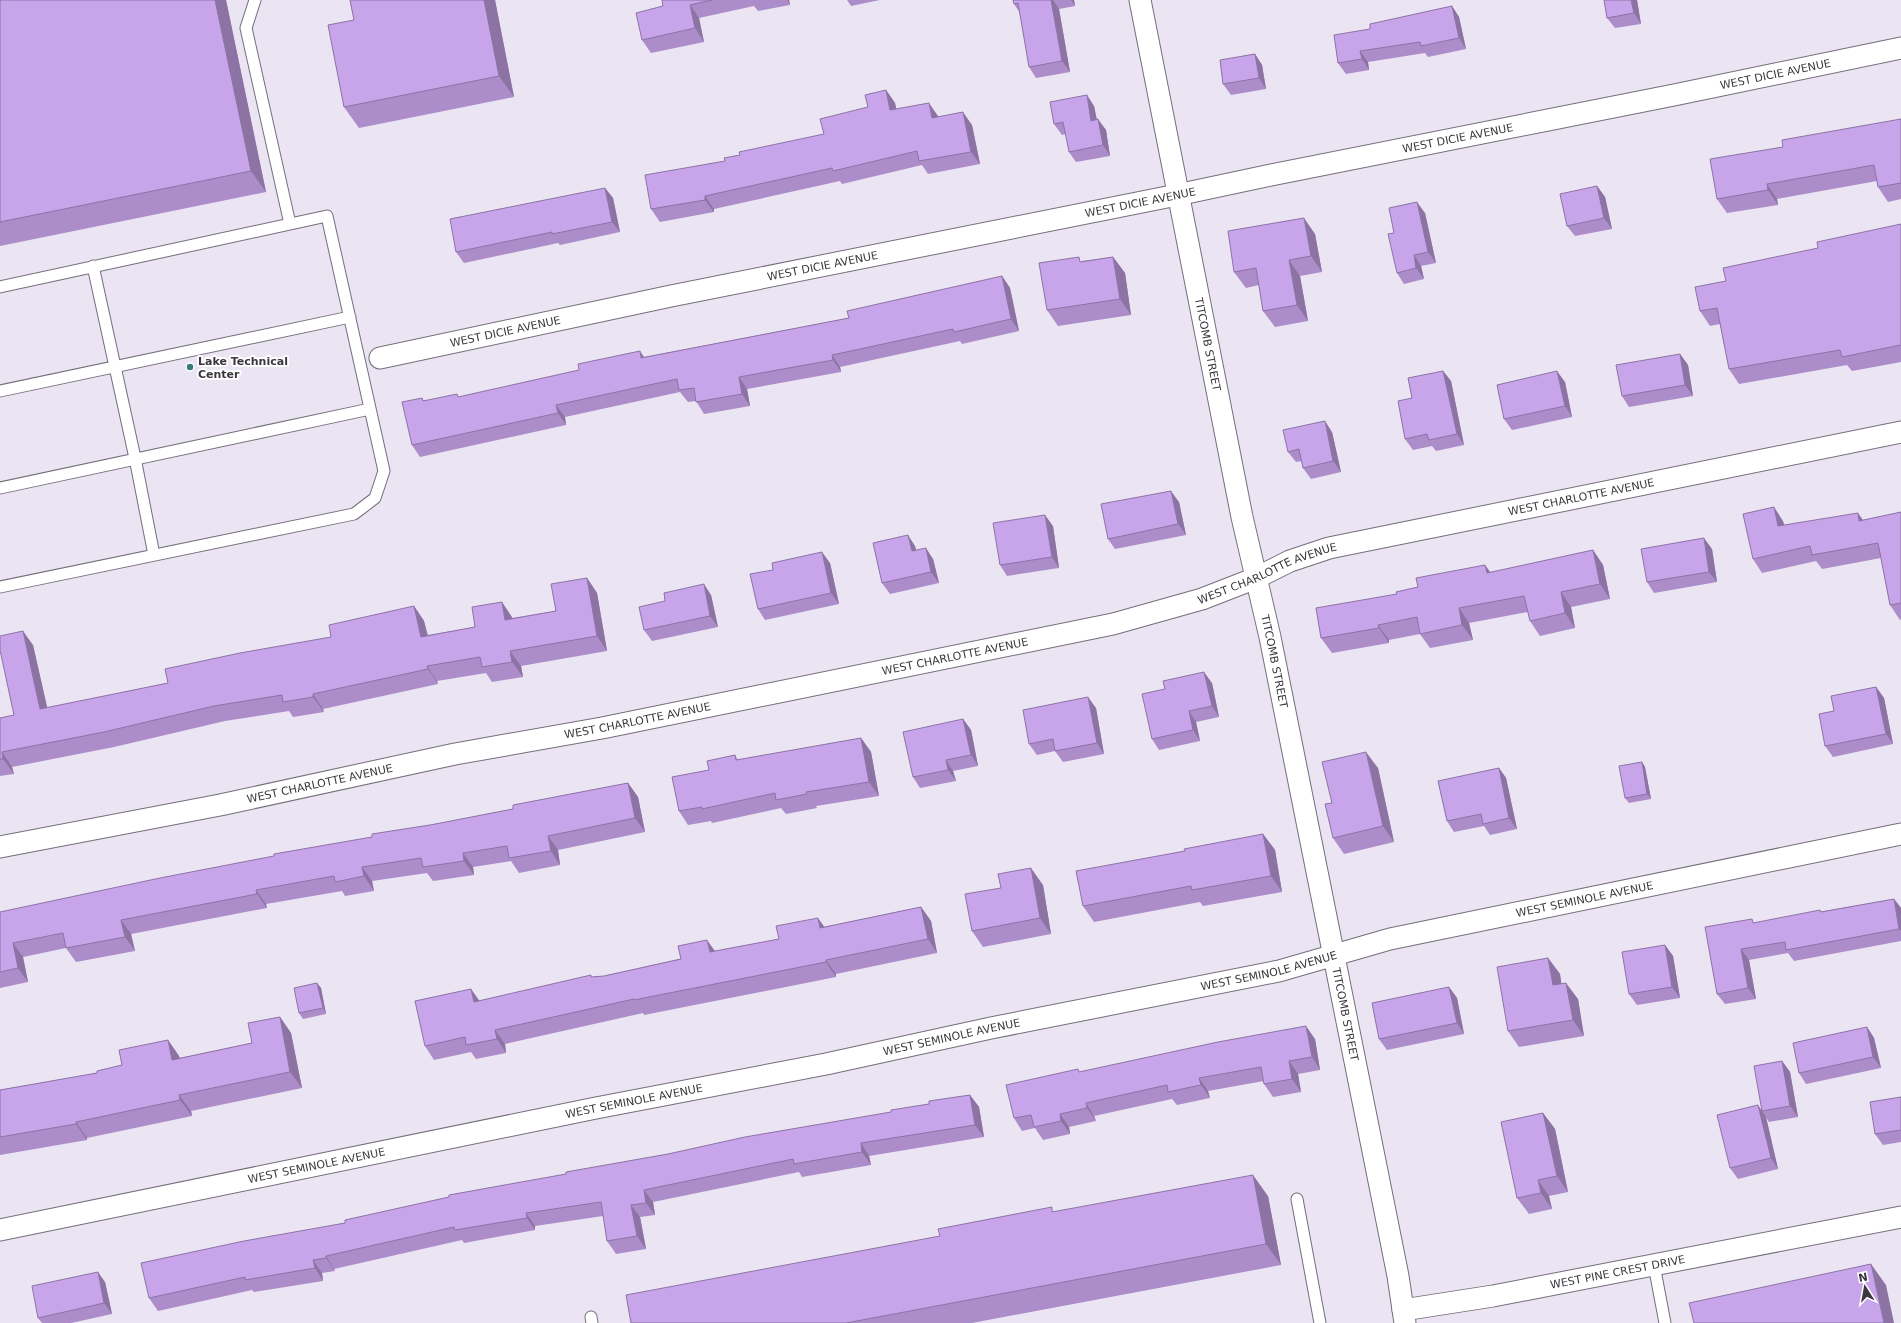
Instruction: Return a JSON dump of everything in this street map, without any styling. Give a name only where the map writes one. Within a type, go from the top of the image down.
[{"type":"street","name":"TITCOMB STREET","points":[[1140,0],[1177,195],[1242,517],[1270,637],[1334,955],[1404,1317]]},
{"type":"street","name":"WEST DICIE AVENUE","points":[[380,358],[670,296],[1674,95],[1901,48]]},
{"type":"street","name":"WEST CHARLOTTE AVENUE","points":[[0,847],[220,805],[455,754],[602,728],[1113,624],[1202,599],[1256,578],[1290,561],[1330,548],[1901,432]]},
{"type":"street","name":"WEST SEMINOLE AVENUE","points":[[0,1230],[596,1108],[820,1065],[991,1028],[1279,971],[1390,939],[1901,834]]},
{"type":"street","name":"WEST PINE CREST DRIVE","points":[[1404,1317],[1493,1296],[1901,1217]]},
{"type":"lane","points":[[255,0],[246,28],[290,224]]},
{"type":"lane","points":[[0,287],[327,216],[384,471],[375,498],[354,514],[0,587]]},
{"type":"lane","points":[[93,266],[135,458],[154,556]]},
{"type":"lane","points":[[0,391],[350,317]]},
{"type":"lane","points":[[0,488],[135,458],[370,410]]},
{"type":"lane","points":[[1297,1200],[1320,1323]]},
{"type":"lane","points":[[1654,1265],[1665,1323]]},
{"type":"building","points":[[0,0],[215,0],[251,171],[0,222]]},
{"type":"building","points":[[350,0],[484,0],[499,76],[344,107],[328,25],[354,20]]},
{"type":"building","points":[[662,0],[712,0],[690,5],[695,28],[642,40],[636,13],[663,6]]},
{"type":"building","points":[[1013,0],[1051,0],[1062,61],[1029,67],[1018,3],[1014,4]]},
{"type":"building","points":[[1604,0],[1631,0],[1634,13],[1607,18]]},
{"type":"building","points":[[1452,6],[1459,38],[1421,46],[1420,42],[1360,51],[1362,59],[1338,63],[1334,35],[1370,29],[1370,24]]},
{"type":"building","points":[[1255,54],[1259,78],[1223,84],[1220,60]]},
{"type":"building","points":[[886,90],[890,110],[929,103],[932,118],[963,112],[971,152],[919,161],[917,151],[833,171],[832,168],[705,196],[705,200],[651,209],[645,175],[725,161],[724,158],[740,155],[739,152],[824,134],[820,119],[868,107],[865,95]]},
{"type":"building","points":[[1087,95],[1091,121],[1098,119],[1103,145],[1069,152],[1063,122],[1054,124],[1050,102]]},
{"type":"building","points":[[1901,119],[1901,183],[1878,187],[1874,165],[1767,184],[1768,190],[1717,199],[1710,159],[1783,147],[1782,140]]},
{"type":"building","points":[[1597,186],[1604,218],[1567,226],[1560,194]]},
{"type":"building","points":[[605,188],[612,222],[552,234],[552,232],[456,252],[450,219]]},
{"type":"building","points":[[1417,202],[1428,252],[1414,255],[1416,268],[1397,273],[1388,234],[1394,233],[1389,208]]},
{"type":"building","points":[[1304,218],[1311,256],[1289,260],[1297,305],[1263,311],[1256,268],[1234,272],[1228,231]]},
{"type":"building","points":[[1901,224],[1901,345],[1842,357],[1840,350],[1729,369],[1717,308],[1700,311],[1695,287],[1726,281],[1723,268],[1818,248],[1817,242]]},
{"type":"building","points":[[1079,257],[1080,262],[1113,257],[1120,299],[1047,310],[1039,263]]},
{"type":"building","points":[[1002,276],[1011,319],[954,332],[953,329],[832,355],[833,360],[739,377],[742,394],[696,402],[694,388],[679,390],[677,379],[556,405],[558,413],[412,445],[402,402],[422,398],[423,401],[457,394],[458,397],[579,370],[578,364],[640,351],[641,358],[849,318],[847,311]]},
{"type":"building","points":[[1680,354],[1685,385],[1622,396],[1616,365]]},
{"type":"building","points":[[1443,371],[1457,434],[1429,440],[1427,434],[1405,439],[1398,401],[1412,398],[1408,378]]},
{"type":"building","points":[[1557,371],[1565,406],[1504,419],[1497,385]]},
{"type":"building","points":[[1325,421],[1333,461],[1303,468],[1299,449],[1288,452],[1283,430]]},
{"type":"building","points":[[1171,491],[1178,524],[1108,539],[1101,504]]},
{"type":"building","points":[[1774,507],[1778,526],[1858,513],[1859,521],[1901,512],[1901,603],[1890,605],[1878,543],[1812,555],[1810,546],[1753,559],[1743,514]]},
{"type":"building","points":[[1045,515],[1052,557],[1000,565],[993,523]]},
{"type":"building","points":[[908,535],[912,551],[926,548],[931,572],[882,583],[873,543]]},
{"type":"building","points":[[1704,538],[1709,572],[1647,582],[1641,549]]},
{"type":"building","points":[[1593,550],[1600,584],[1561,592],[1565,613],[1530,621],[1524,596],[1459,608],[1462,625],[1420,634],[1417,617],[1378,625],[1379,628],[1321,638],[1316,608],[1397,594],[1396,592],[1418,587],[1416,578],[1485,565],[1487,573]]},
{"type":"building","points":[[822,552],[831,593],[758,609],[750,574],[773,570],[772,563]]},
{"type":"building","points":[[587,578],[597,636],[510,651],[512,662],[482,667],[480,657],[427,666],[428,669],[313,694],[313,697],[283,702],[282,695],[214,706],[104,732],[2,752],[3,759],[0,759],[0,718],[14,715],[0,650],[0,636],[23,631],[40,709],[168,683],[165,669],[240,653],[331,637],[329,625],[414,606],[421,637],[475,627],[472,607],[502,602],[505,620],[556,611],[551,584]]},
{"type":"building","points":[[704,584],[710,616],[644,630],[639,607],[665,601],[664,593]]},
{"type":"building","points":[[1204,672],[1212,706],[1189,711],[1193,730],[1152,739],[1142,694],[1165,689],[1163,681]]},
{"type":"building","points":[[1876,687],[1886,734],[1825,746],[1819,714],[1834,711],[1831,696]]},
{"type":"building","points":[[1088,697],[1097,743],[1055,751],[1053,739],[1029,744],[1023,710]]},
{"type":"building","points":[[963,719],[971,755],[946,760],[948,770],[913,777],[903,732]]},
{"type":"building","points":[[861,738],[869,782],[806,792],[807,794],[776,800],[775,793],[702,809],[702,807],[679,811],[672,777],[709,770],[707,761],[735,755],[736,760]]},
{"type":"building","points":[[1366,752],[1383,826],[1333,838],[1325,804],[1332,803],[1322,762]]},
{"type":"building","points":[[1642,762],[1647,794],[1625,798],[1619,766]]},
{"type":"building","points":[[1499,768],[1509,818],[1483,824],[1481,814],[1447,821],[1438,781]]},
{"type":"building","points":[[628,783],[635,818],[548,836],[551,851],[509,858],[507,846],[463,853],[464,861],[423,867],[421,858],[362,867],[364,876],[335,882],[334,876],[256,890],[257,894],[121,920],[125,937],[66,948],[63,933],[13,943],[18,968],[0,972],[0,912],[160,878],[274,856],[274,854],[372,837],[372,834],[430,825],[513,809],[513,805]]},
{"type":"building","points":[[1263,834],[1271,876],[1192,890],[1191,886],[1083,906],[1076,871],[1185,851],[1184,849]]},
{"type":"building","points":[[1031,868],[1040,918],[972,931],[965,894],[1001,888],[998,874]]},
{"type":"building","points":[[1894,899],[1899,929],[1786,950],[1785,942],[1741,949],[1748,988],[1717,994],[1705,927],[1752,919],[1753,923],[1820,910],[1821,912]]},
{"type":"building","points":[[921,907],[928,939],[826,960],[826,962],[634,999],[495,1030],[497,1039],[466,1045],[465,1037],[425,1046],[415,1001],[471,989],[474,1002],[591,975],[591,977],[604,976],[681,959],[678,946],[707,940],[710,952],[779,939],[776,926],[818,918],[820,928]]},
{"type":"building","points":[[1665,945],[1672,987],[1629,994],[1622,952]]},
{"type":"building","points":[[1548,958],[1553,985],[1566,983],[1573,1020],[1508,1031],[1497,967]]},
{"type":"building","points":[[317,983],[323,1008],[299,1013],[294,988]]},
{"type":"building","points":[[1449,987],[1457,1023],[1379,1039],[1372,1003]]},
{"type":"building","points":[[280,1017],[290,1072],[179,1095],[180,1100],[76,1122],[76,1124],[0,1137],[0,1090],[97,1073],[97,1071],[122,1065],[119,1050],[168,1040],[172,1060],[252,1043],[248,1023]]},
{"type":"building","points":[[1306,1026],[1312,1057],[1289,1061],[1292,1079],[1264,1084],[1261,1067],[1199,1078],[1201,1085],[1168,1092],[1167,1085],[1086,1103],[1087,1108],[1060,1114],[1061,1121],[1034,1127],[1031,1115],[1014,1118],[1006,1085],[1078,1069],[1079,1072],[1218,1042]]},
{"type":"building","points":[[1867,1027],[1873,1057],[1799,1073],[1793,1043]]},
{"type":"building","points":[[1782,1061],[1790,1106],[1762,1111],[1754,1066]]},
{"type":"building","points":[[970,1095],[975,1125],[861,1143],[862,1152],[794,1164],[793,1159],[644,1190],[646,1203],[631,1205],[637,1236],[607,1241],[601,1202],[526,1213],[527,1218],[455,1230],[454,1227],[326,1256],[326,1258],[313,1260],[315,1268],[245,1280],[245,1277],[149,1298],[141,1263],[244,1241],[345,1223],[345,1220],[449,1197],[449,1195],[566,1174],[566,1172],[668,1154],[745,1137],[891,1112],[891,1110],[929,1104],[929,1101]]},
{"type":"building","points":[[1901,1097],[1901,1130],[1875,1134],[1870,1102]]},
{"type":"building","points":[[1758,1105],[1771,1158],[1730,1168],[1717,1115]]},
{"type":"building","points":[[1543,1113],[1557,1176],[1538,1180],[1541,1193],[1517,1198],[1501,1122]]},
{"type":"building","points":[[1253,1175],[1266,1244],[846,1323],[631,1323],[626,1295],[940,1236],[938,1229],[1052,1207],[1052,1212]]},
{"type":"building","points":[[1871,1264],[1884,1323],[1694,1323],[1689,1303]]},
{"type":"building","points":[[98,1272],[104,1303],[38,1318],[32,1286]]},
{"type":"place","name":"Lake Technical Center","points":[[190,367]]}]
